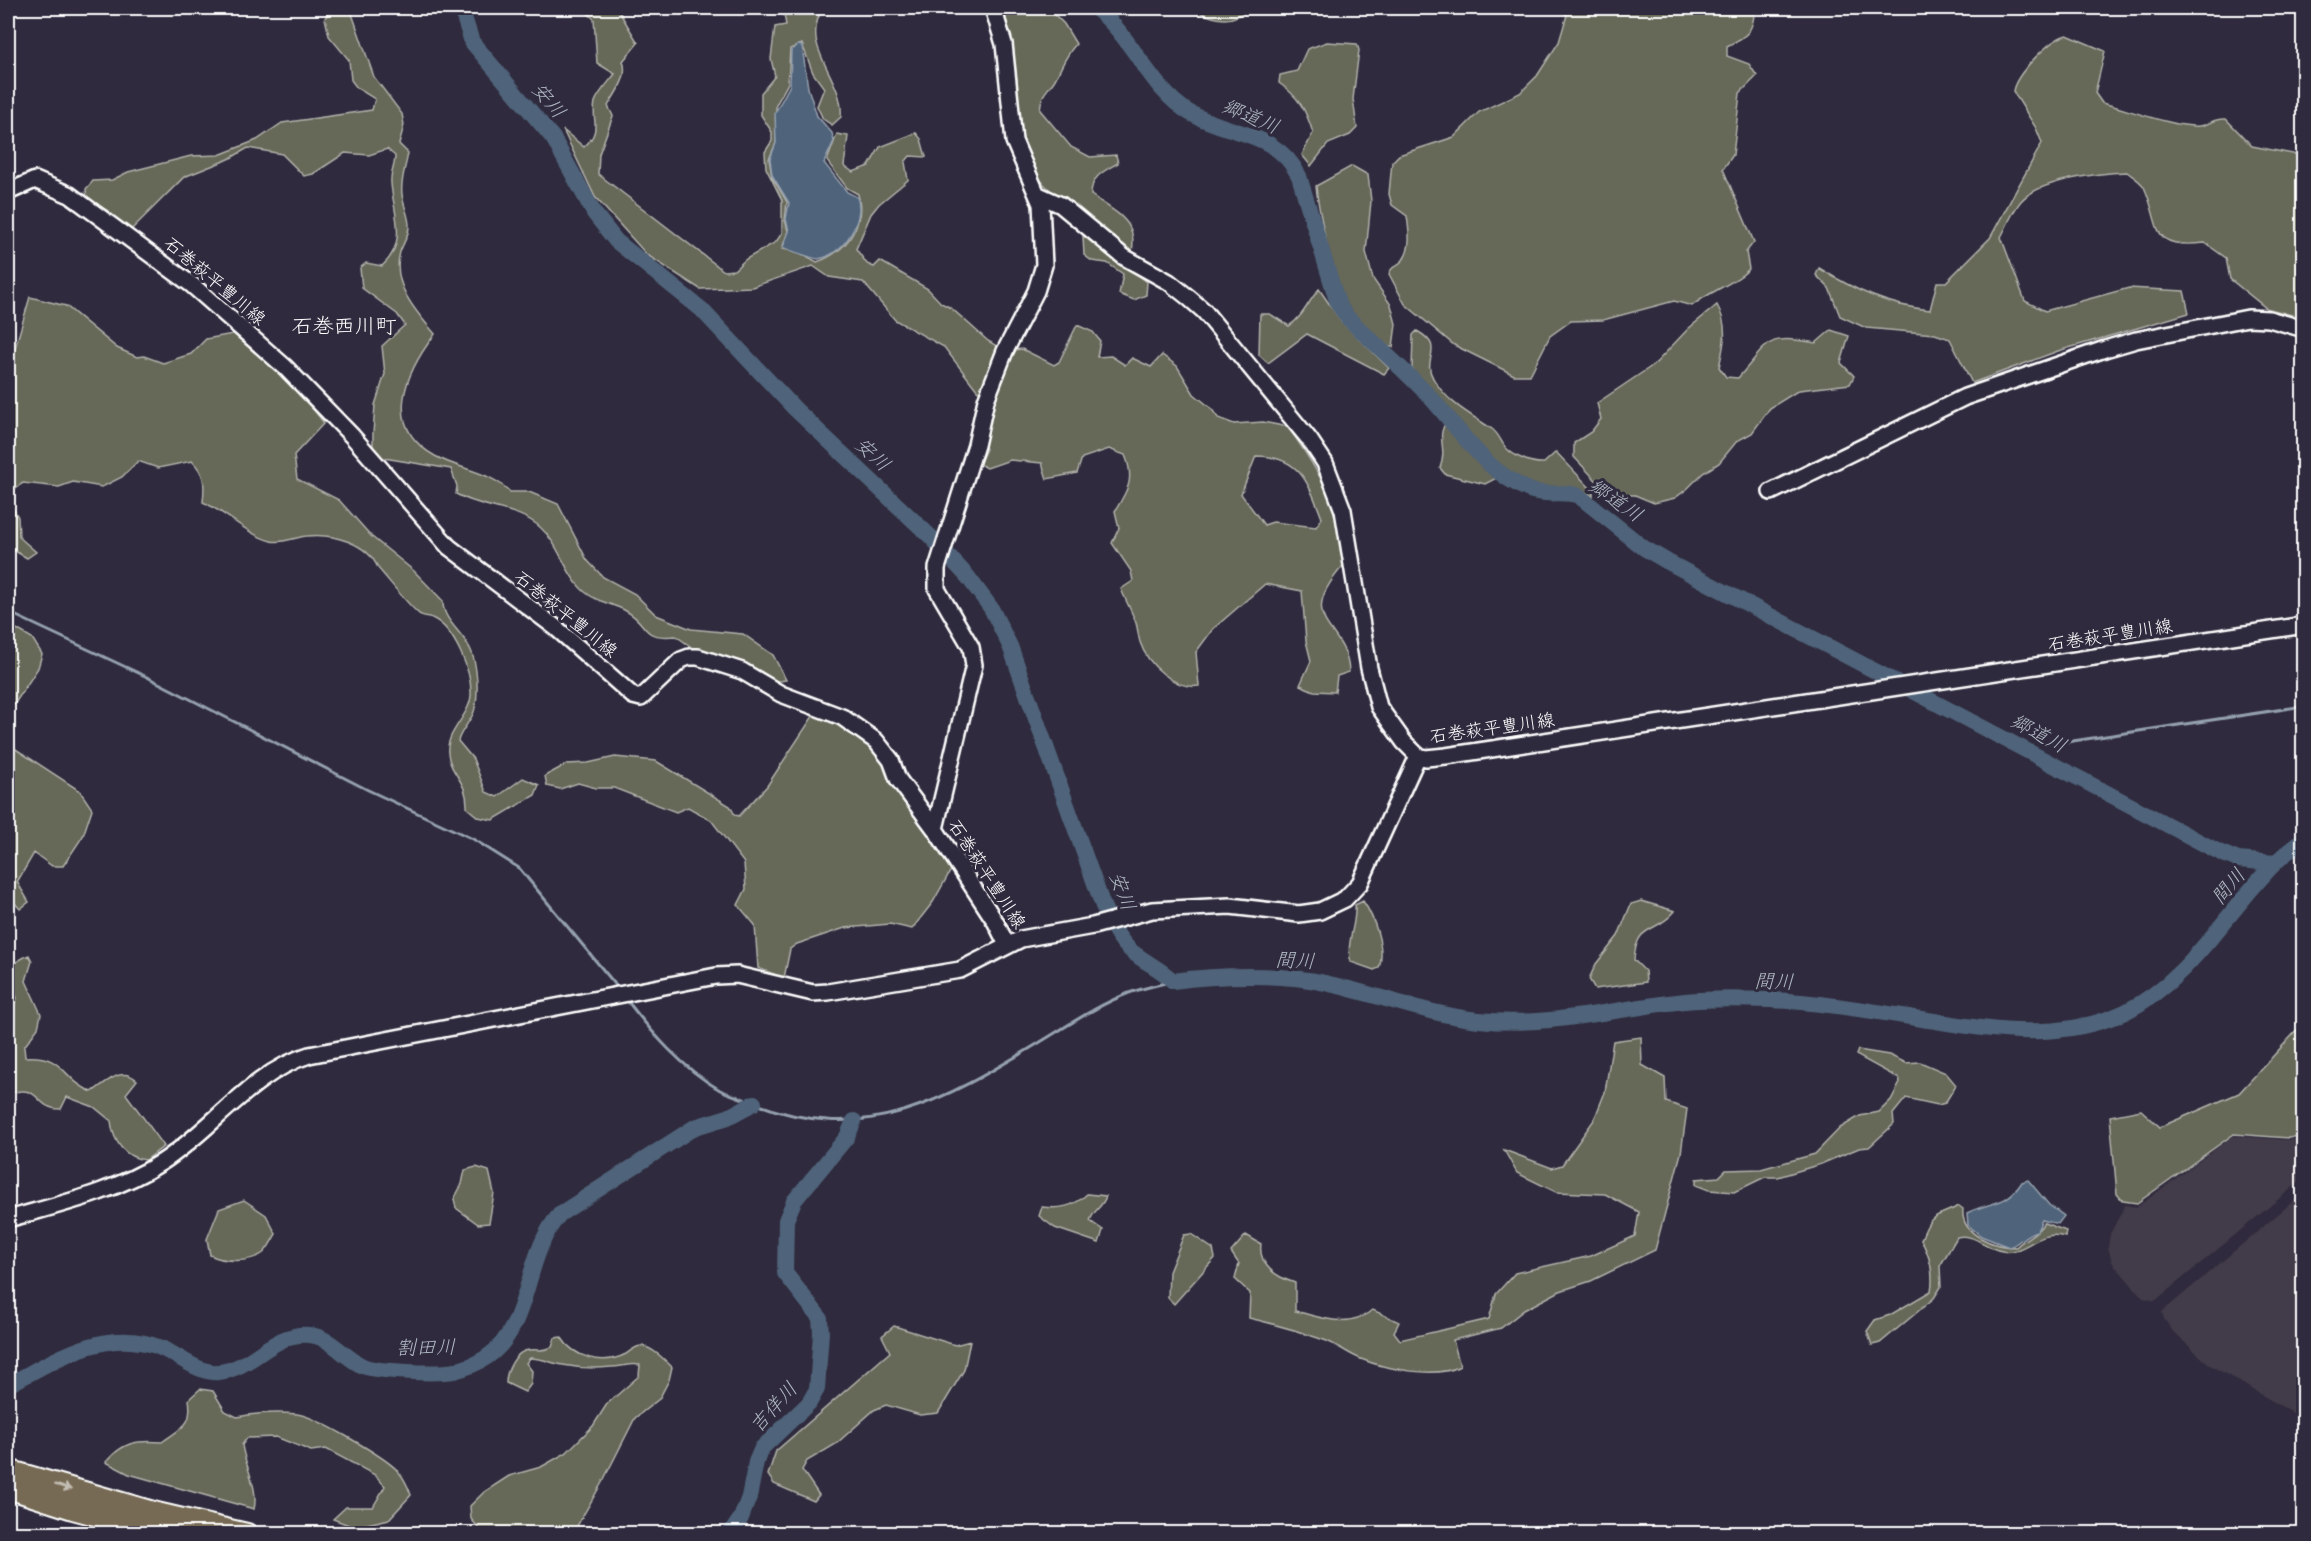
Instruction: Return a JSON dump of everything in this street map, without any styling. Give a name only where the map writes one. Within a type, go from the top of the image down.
[{"type":"highway","points":[[8,1470],[146,1510],[247,1533]]},
{"type":"highway","points":[[8,1488],[73,1509],[166,1533]]},
{"type":"street","points":[[935,829],[974,665],[971,647],[937,589],[935,577],[976,446],[986,400],[1005,351],[1041,278],[1044,252],[1039,195],[1019,159],[1014,141],[1004,44],[993,8]]},
{"type":"street","name":"石巻萩平豊川線","points":[[8,192],[35,180],[70,195],[192,285],[302,384],[352,436],[450,547],[555,627],[633,696],[641,698],[671,668],[689,657],[748,674],[781,694],[842,717],[876,741],[891,760],[898,779],[935,829],[1000,929],[1007,945],[1022,939],[1097,925],[1121,917],[1161,909],[1230,906],[1299,914],[1335,906],[1360,883],[1418,756],[1426,758],[1446,756],[2304,625]]},
{"type":"street","points":[[1039,195],[1061,205],[1109,247],[1169,282],[1204,311],[1309,439],[1325,463],[1343,510],[1369,668],[1379,707],[1389,724],[1418,756]]},
{"type":"street","points":[[1771,492],[1965,398],[2105,349],[2136,340],[2248,318],[2269,318],[2304,329]]},
{"type":"street","points":[[8,1219],[107,1190],[142,1174],[164,1161],[279,1068],[298,1058],[636,992],[737,975],[813,993],[828,992],[960,970],[1007,945]]},
{"type":"shaded area","points":[[2233,1136],[2289,1140],[2303,1138],[2303,1179],[2155,1301],[2143,1298],[2112,1262],[2108,1247],[2110,1234],[2125,1205],[2137,1207]]},
{"type":"shaded area","points":[[2303,1193],[2303,1419],[2210,1365],[2174,1333],[2162,1312]]},
{"type":"green space","points":[[332,8],[350,8],[374,77],[402,114],[404,125],[399,144],[408,153],[402,189],[409,230],[400,252],[399,275],[413,307],[435,334],[424,349],[408,381],[404,398],[404,414],[408,430],[418,444],[445,461],[493,479],[510,492],[529,492],[558,504],[587,560],[603,577],[635,594],[656,615],[691,629],[743,634],[773,655],[786,680],[774,682],[727,657],[718,658],[697,651],[676,636],[650,633],[626,611],[590,596],[572,577],[548,535],[541,528],[522,516],[477,503],[456,494],[457,486],[451,469],[378,457],[373,449],[373,434],[375,405],[385,374],[382,346],[405,325],[397,314],[362,288],[360,268],[366,263],[382,266],[395,247],[397,227],[391,180],[395,156],[387,149],[369,155],[345,153],[313,174],[304,176],[282,154],[248,148],[229,159],[184,177],[132,229],[119,224],[107,210],[87,201],[86,189],[93,181],[112,180],[128,172],[191,156],[219,155],[257,140],[282,123],[372,110],[375,99],[357,88],[351,80],[349,60],[329,36],[325,18]]},
{"type":"green space","points":[[582,8],[617,8],[638,43],[623,61],[623,79],[608,106],[613,116],[599,154],[598,174],[724,271],[734,270],[746,259],[776,242],[782,233],[782,200],[766,168],[765,152],[772,141],[772,132],[761,115],[761,93],[775,76],[771,59],[775,27],[786,25],[783,8],[823,8],[817,23],[816,36],[819,50],[836,89],[841,117],[832,125],[823,119],[817,106],[824,88],[813,73],[802,44],[790,49],[788,83],[776,105],[776,143],[769,159],[772,177],[787,202],[785,220],[788,231],[782,249],[799,252],[817,262],[837,252],[856,227],[860,205],[858,194],[847,188],[827,161],[837,134],[848,136],[844,166],[853,172],[869,166],[880,147],[916,133],[921,139],[926,157],[910,156],[905,162],[908,180],[879,204],[871,214],[856,249],[867,264],[874,267],[880,261],[928,289],[941,303],[951,308],[988,341],[1005,351],[1022,349],[1054,365],[1059,362],[1077,325],[1093,332],[1100,341],[1097,357],[1111,356],[1125,365],[1132,358],[1151,367],[1162,355],[1177,366],[1194,394],[1211,408],[1218,418],[1234,424],[1263,422],[1288,427],[1320,476],[1338,526],[1343,566],[1329,585],[1322,600],[1322,612],[1346,656],[1349,672],[1337,676],[1335,692],[1314,691],[1300,685],[1311,661],[1306,641],[1302,591],[1265,584],[1213,629],[1196,652],[1199,686],[1181,684],[1163,674],[1149,659],[1140,642],[1136,623],[1121,589],[1133,581],[1131,571],[1112,543],[1119,528],[1115,511],[1127,490],[1130,478],[1125,455],[1109,449],[1082,458],[1077,473],[1047,479],[1042,463],[1010,460],[987,468],[979,464],[986,449],[981,440],[991,399],[977,390],[944,347],[895,320],[863,282],[829,277],[813,266],[752,287],[700,289],[647,255],[595,197],[563,130],[584,147],[590,141],[595,130],[595,102],[615,74],[597,63],[594,19]],"holes":[[[1256,456],[1271,457],[1293,466],[1307,483],[1322,518],[1316,527],[1273,522],[1264,525],[1241,494]]]},
{"type":"green space","points":[[1004,8],[1048,8],[1064,24],[1076,44],[1044,94],[1040,110],[1071,147],[1090,157],[1116,155],[1118,163],[1096,179],[1091,195],[1121,216],[1127,223],[1133,241],[1128,267],[1147,282],[1146,295],[1134,300],[1119,294],[1123,274],[1107,263],[1092,261],[1084,255],[1083,237],[1090,223],[1085,216],[1045,185],[1025,154],[1019,131],[1016,72]]},
{"type":"green space","points":[[1199,8],[1248,8],[1237,16],[1225,19],[1199,12]]},
{"type":"green space","points":[[1556,8],[1755,8],[1751,28],[1745,36],[1727,46],[1727,56],[1749,64],[1757,76],[1740,93],[1733,155],[1723,169],[1754,242],[1746,252],[1749,269],[1737,279],[1692,306],[1674,301],[1603,320],[1571,321],[1550,336],[1530,375],[1514,375],[1454,345],[1405,304],[1389,274],[1391,269],[1406,255],[1409,239],[1407,216],[1392,205],[1389,194],[1392,162],[1399,155],[1454,137],[1479,112],[1520,93],[1537,76],[1559,42],[1567,15]]},
{"type":"green space","points":[[2067,35],[2105,51],[2095,93],[2102,103],[2190,126],[2200,126],[2226,119],[2252,146],[2303,156],[2303,318],[2266,308],[2230,279],[2226,258],[2205,243],[2174,243],[2165,239],[2156,224],[2144,187],[2127,172],[2086,176],[2055,183],[2041,188],[2021,201],[2001,237],[2025,301],[2045,311],[2129,288],[2184,291],[2189,313],[2058,351],[1972,383],[1950,339],[1935,334],[1866,328],[1840,316],[1829,288],[1816,275],[1819,268],[1872,296],[1900,305],[1930,310],[1937,282],[1946,282],[1990,238],[2042,143],[2036,128],[2013,91],[2015,84],[2043,50]]},
{"type":"green space","points":[[1327,42],[1357,44],[1359,50],[1353,99],[1357,128],[1350,135],[1328,144],[1311,166],[1302,155],[1313,133],[1297,99],[1279,83],[1280,75],[1297,71],[1307,49]]},
{"type":"green space","points":[[1352,166],[1368,175],[1371,201],[1366,252],[1373,279],[1391,305],[1396,324],[1393,347],[1389,347],[1366,327],[1345,304],[1327,247],[1316,186]]},
{"type":"green space","points":[[1319,289],[1341,321],[1389,368],[1384,374],[1307,334],[1268,363],[1259,355],[1260,314],[1270,314],[1289,326],[1302,314]]},
{"type":"green space","points":[[30,297],[66,306],[117,348],[137,357],[144,356],[163,363],[191,354],[206,339],[238,333],[291,381],[324,423],[294,455],[297,479],[339,500],[372,537],[414,571],[443,601],[446,615],[469,646],[476,673],[475,708],[458,741],[473,759],[486,792],[497,797],[523,778],[539,785],[535,795],[493,820],[478,817],[467,808],[465,791],[449,761],[448,745],[470,703],[471,686],[461,652],[442,624],[418,613],[402,597],[373,559],[358,546],[338,538],[317,535],[279,542],[271,541],[254,534],[203,502],[203,480],[192,461],[158,468],[138,461],[122,477],[102,487],[73,482],[59,487],[23,483],[12,490],[11,505],[18,517],[19,537],[36,552],[27,558],[8,547],[8,372]]},
{"type":"green space","points":[[1717,305],[1724,328],[1724,343],[1719,367],[1726,377],[1738,378],[1770,343],[1787,339],[1816,343],[1831,330],[1849,336],[1841,363],[1854,376],[1850,384],[1799,390],[1770,408],[1752,433],[1737,441],[1719,463],[1703,473],[1675,498],[1654,503],[1635,495],[1610,495],[1574,457],[1574,443],[1591,432],[1601,419],[1597,403],[1655,364],[1688,329]]},
{"type":"green space","points":[[1417,331],[1426,337],[1432,348],[1430,371],[1433,378],[1452,401],[1494,431],[1506,448],[1519,457],[1544,463],[1556,452],[1593,491],[1593,496],[1578,489],[1549,489],[1528,484],[1506,473],[1485,484],[1445,474],[1440,468],[1443,453],[1442,435],[1445,423],[1451,416],[1421,383],[1412,368],[1413,335]]},
{"type":"green space","points":[[8,624],[32,638],[42,654],[38,668],[8,714]]},
{"type":"green space","points":[[815,713],[838,719],[875,746],[951,870],[933,902],[912,929],[890,924],[845,928],[797,944],[790,949],[784,978],[758,968],[755,925],[738,905],[746,889],[744,863],[711,820],[688,807],[676,812],[614,788],[596,788],[578,783],[560,789],[547,786],[545,776],[567,764],[588,763],[615,757],[656,761],[730,806],[735,815],[739,816],[767,786]]},
{"type":"green space","points":[[8,744],[80,791],[92,809],[83,836],[63,866],[52,866],[34,853],[17,882],[29,902],[20,909],[8,895]]},
{"type":"green space","points":[[1363,901],[1375,924],[1380,943],[1381,960],[1379,968],[1374,970],[1351,962],[1349,948],[1355,905]]},
{"type":"green space","points":[[1641,901],[1675,911],[1643,934],[1639,940],[1634,960],[1645,971],[1646,982],[1595,989],[1589,979],[1596,964],[1618,936],[1631,904]]},
{"type":"green space","points":[[29,955],[32,961],[26,981],[41,1014],[38,1028],[24,1047],[25,1057],[38,1057],[56,1063],[74,1081],[92,1092],[120,1075],[131,1076],[137,1080],[126,1094],[164,1146],[146,1160],[132,1156],[121,1147],[114,1135],[111,1121],[94,1107],[67,1097],[61,1109],[52,1108],[27,1091],[8,1094],[8,1022],[17,998],[9,972],[14,964]]},
{"type":"green space","points":[[2300,1027],[2304,1030],[2303,1135],[2289,1138],[2234,1134],[2137,1203],[2123,1201],[2117,1194],[2110,1116],[2141,1110],[2160,1127],[2239,1093]]},
{"type":"green space","points":[[1641,1037],[1642,1065],[1665,1078],[1666,1102],[1687,1109],[1681,1153],[1655,1250],[1591,1281],[1560,1291],[1524,1310],[1501,1328],[1453,1340],[1460,1366],[1439,1372],[1411,1371],[1371,1363],[1324,1340],[1249,1318],[1250,1293],[1235,1279],[1239,1264],[1231,1252],[1246,1235],[1261,1244],[1262,1258],[1275,1274],[1295,1283],[1295,1311],[1345,1321],[1363,1316],[1373,1310],[1399,1322],[1394,1332],[1400,1340],[1489,1319],[1496,1294],[1515,1273],[1591,1256],[1635,1236],[1639,1212],[1605,1194],[1556,1192],[1517,1173],[1504,1150],[1552,1168],[1562,1165],[1594,1120],[1605,1092],[1613,1041]]},
{"type":"green space","points":[[1858,1050],[1889,1055],[1906,1063],[1920,1062],[1946,1073],[1956,1085],[1945,1103],[1938,1105],[1906,1098],[1893,1114],[1894,1124],[1869,1147],[1859,1148],[1821,1164],[1778,1177],[1765,1177],[1734,1192],[1709,1190],[1696,1185],[1696,1179],[1719,1177],[1726,1170],[1761,1169],[1815,1154],[1840,1128],[1860,1116],[1879,1112],[1891,1100],[1900,1083],[1898,1078],[1856,1055]]},
{"type":"green space","points":[[476,1167],[489,1171],[494,1193],[489,1223],[478,1224],[456,1208],[454,1199],[462,1184],[465,1170]]},
{"type":"green space","points":[[1087,1194],[1106,1196],[1090,1221],[1103,1230],[1099,1243],[1055,1228],[1039,1216],[1042,1207],[1066,1206],[1077,1202]]},
{"type":"green space","points":[[244,1200],[266,1215],[276,1234],[270,1245],[262,1254],[250,1259],[229,1260],[210,1255],[207,1239],[219,1209]]},
{"type":"green space","points":[[1959,1206],[1963,1209],[1967,1226],[1973,1232],[1980,1238],[1998,1245],[2016,1247],[2044,1223],[2066,1231],[2065,1237],[2047,1236],[2018,1250],[2002,1251],[1969,1237],[1957,1237],[1940,1266],[1941,1287],[1934,1298],[1880,1343],[1872,1345],[1867,1331],[1875,1320],[1890,1315],[1931,1291],[1930,1265],[1921,1240],[1931,1220]]},
{"type":"green space","points":[[1191,1234],[1213,1249],[1215,1258],[1174,1304],[1168,1298],[1169,1272],[1184,1235]]},
{"type":"green space","points":[[894,1326],[955,1345],[970,1341],[964,1370],[938,1413],[920,1415],[886,1405],[874,1410],[836,1444],[807,1461],[802,1470],[819,1495],[814,1501],[774,1484],[768,1475],[776,1451],[890,1352],[882,1336]]},
{"type":"green space","points":[[561,1337],[573,1350],[590,1358],[617,1358],[637,1347],[646,1347],[672,1367],[669,1380],[659,1399],[635,1418],[573,1533],[476,1533],[478,1527],[471,1519],[470,1506],[484,1492],[509,1476],[541,1467],[566,1453],[593,1426],[607,1404],[639,1376],[640,1365],[587,1368],[530,1358],[526,1363],[532,1371],[531,1384],[525,1392],[506,1383],[510,1368],[520,1354],[529,1350],[549,1349],[555,1338]]},
{"type":"green space","points":[[200,1389],[213,1391],[225,1411],[237,1417],[267,1413],[297,1414],[333,1429],[391,1465],[402,1476],[411,1495],[389,1519],[354,1527],[333,1519],[346,1507],[373,1507],[385,1486],[375,1475],[326,1449],[311,1451],[276,1437],[247,1438],[242,1445],[255,1494],[254,1509],[129,1474],[106,1462],[124,1446],[145,1441],[162,1442],[180,1429],[189,1415],[189,1399]]},
{"type":"water","points":[[798,45],[802,46],[808,88],[817,116],[832,133],[834,141],[824,163],[847,192],[857,197],[859,206],[855,225],[844,244],[836,251],[818,259],[783,247],[789,231],[786,219],[789,203],[772,175],[770,159],[776,143],[775,113],[790,85],[791,51]]},
{"type":"water","points":[[2028,1180],[2049,1205],[2064,1216],[2058,1224],[2042,1220],[2037,1231],[2028,1234],[2009,1247],[1981,1236],[1968,1225],[1967,1213],[2004,1199],[2022,1182]]},
{"type":"waterway","name":"安川","points":[[461,8],[472,42],[553,138],[594,213],[616,241],[701,309],[795,409],[931,537],[968,577],[991,608],[1010,646],[1103,906],[1117,934],[1126,946],[1173,981],[1249,976],[1308,980],[1420,1009],[1459,1017],[1505,1022],[1557,1019],[1685,1001],[1738,999],[1827,1005],[1999,1030],[2050,1031],[2075,1028],[2100,1022],[2125,1012],[2148,999],[2169,982],[2206,944],[2257,882],[2275,863],[2304,839]]},
{"type":"waterway","name":"郷道川","points":[[1095,8],[1120,33],[1152,77],[1176,103],[1190,113],[1265,142],[1289,161],[1299,176],[1338,304],[1347,317],[1420,387],[1475,450],[1499,472],[1513,482],[1535,492],[1579,496],[1644,548],[1668,562],[2221,853],[2238,860],[2275,863]]},
{"type":"waterway","points":[[8,612],[145,676],[368,790],[473,839],[519,868],[619,989]]},
{"type":"waterway","points":[[2053,744],[2304,706]]},
{"type":"waterway","points":[[626,999],[680,1061],[720,1090],[795,1116],[833,1120],[869,1118],[904,1111],[938,1098],[1007,1062],[1106,1003],[1134,991],[1173,981]]},
{"type":"waterway","name":"割田川","points":[[8,1385],[81,1349],[101,1343],[120,1341],[141,1342],[161,1348],[196,1367],[211,1372],[242,1365],[284,1339],[309,1335],[324,1340],[356,1362],[370,1368],[435,1372],[454,1371],[467,1367],[487,1357],[502,1344],[512,1328],[539,1249],[560,1214],[695,1127],[728,1117],[754,1103]]},
{"type":"waterway","name":"吉佯川","points":[[730,1534],[741,1518],[749,1497],[756,1462],[762,1448],[809,1403],[817,1389],[820,1318],[785,1273],[786,1220],[794,1201],[847,1137],[854,1121]]},
{"type":"district","name":"石巻西川町","points":[[344,326]]},
{"type":"water label","name":"間川","points":[[2228,886]]},
{"type":"water label","name":"間川","points":[[1295,960]]},
{"type":"water label","name":"間川","points":[[1774,981]]}]
